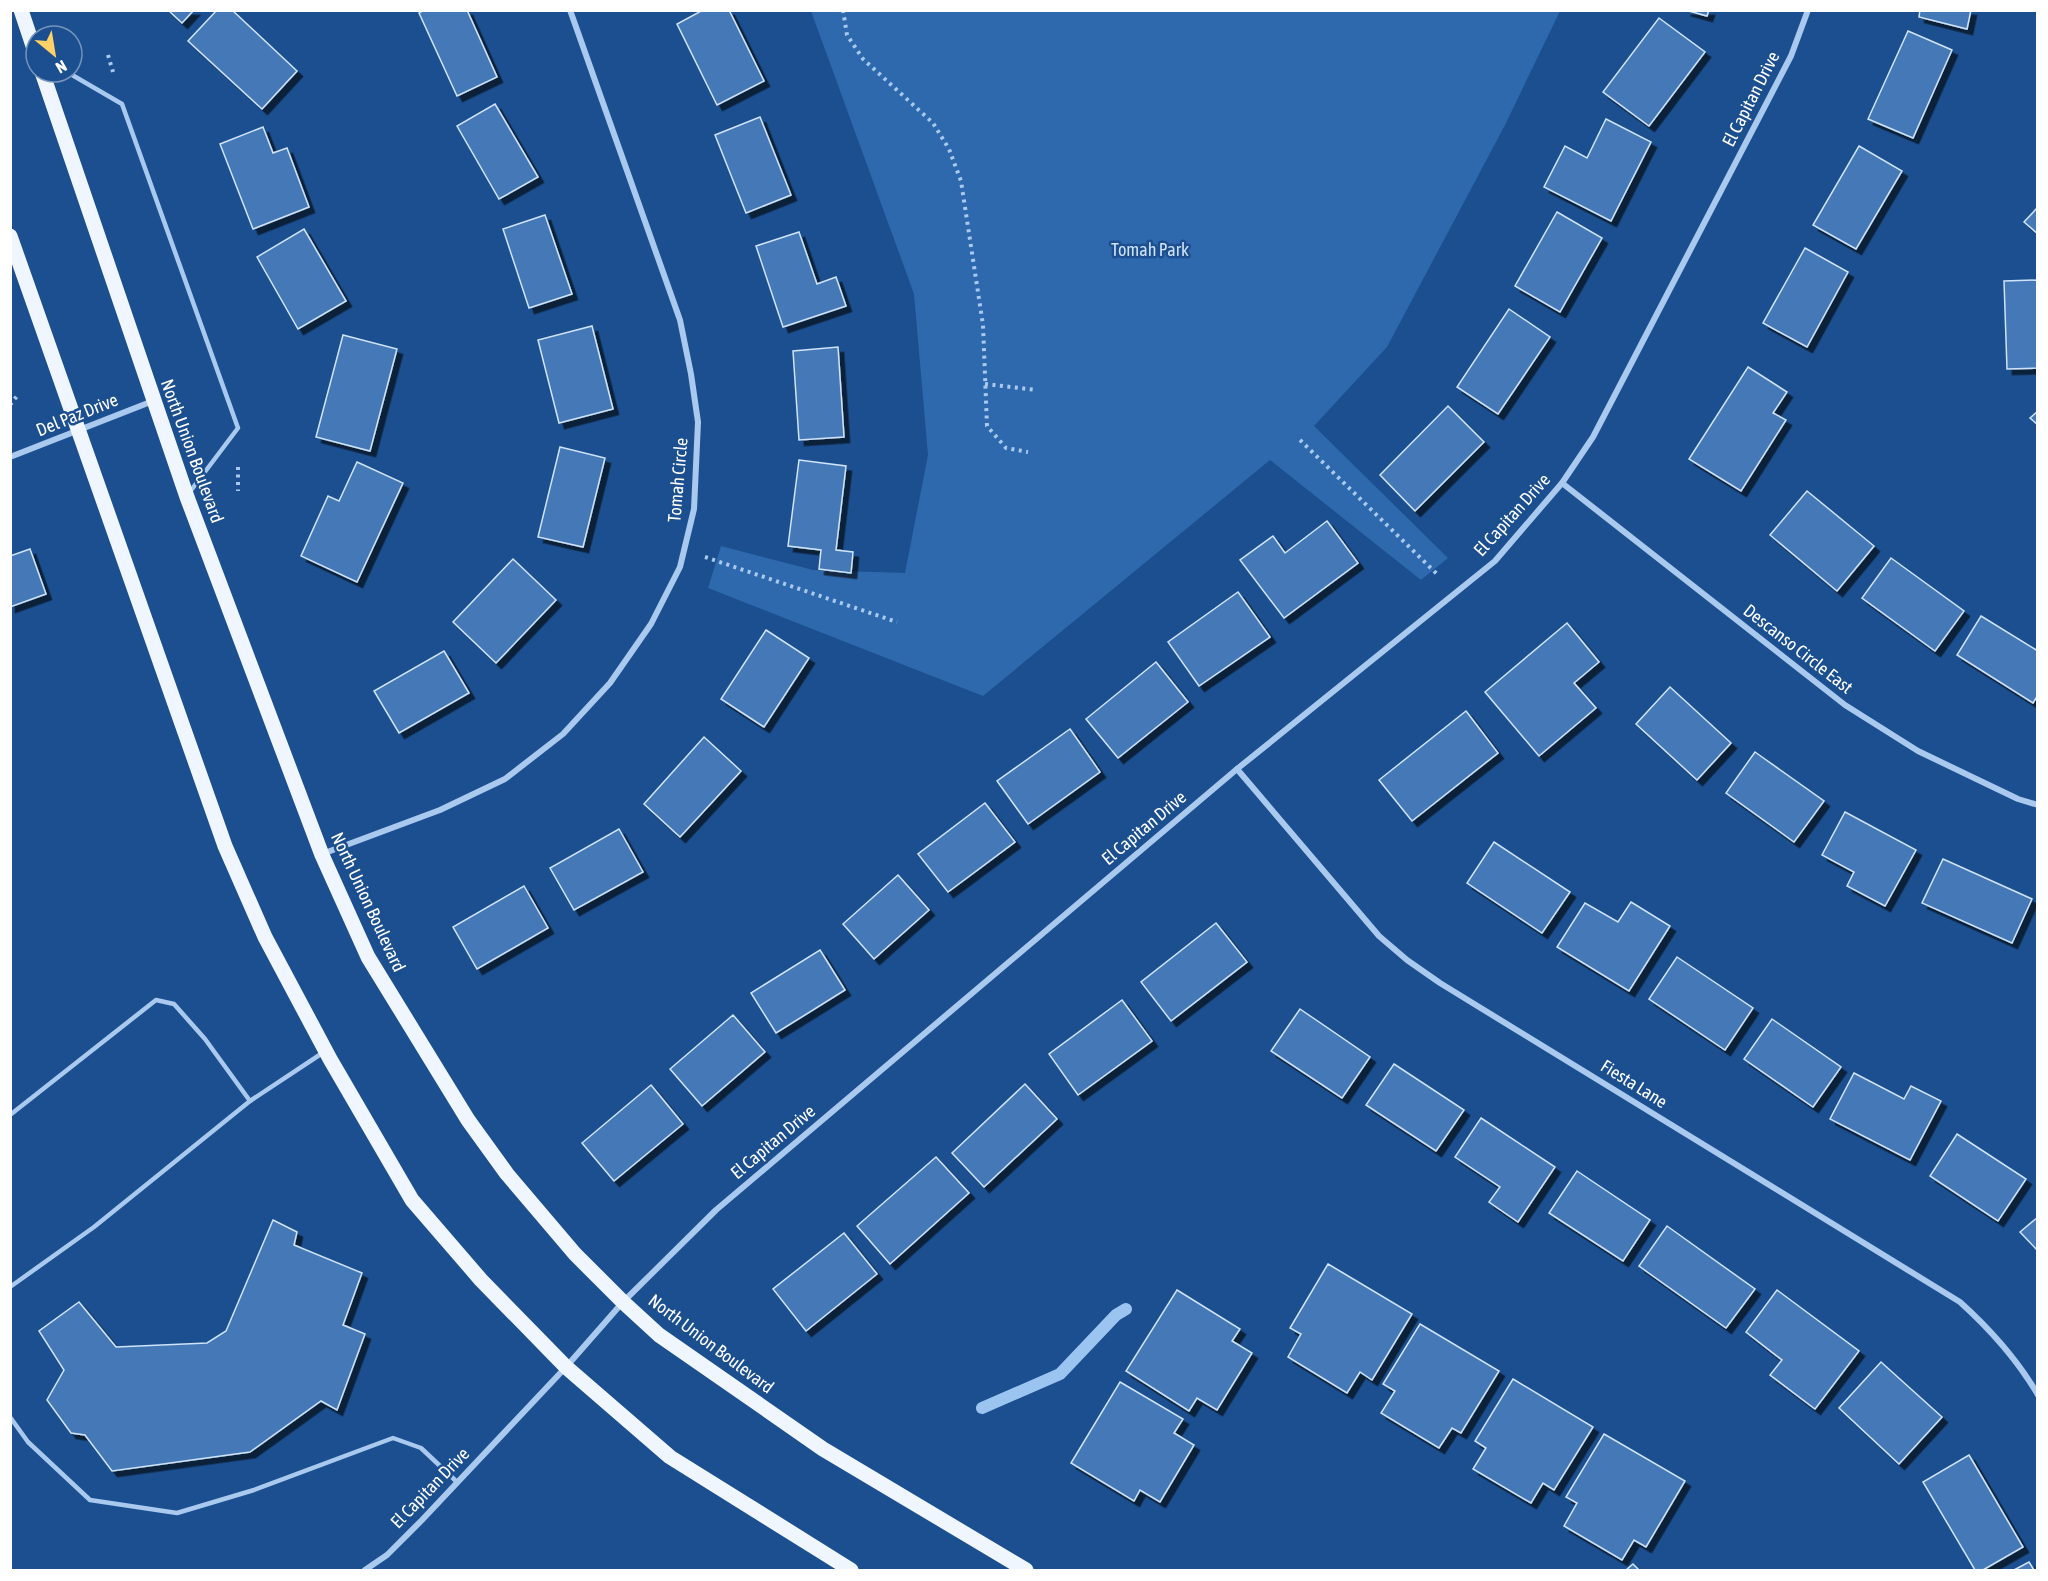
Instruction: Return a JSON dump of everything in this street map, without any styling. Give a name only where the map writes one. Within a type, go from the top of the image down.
[{"type":"main road","name":"North Union Boulevard","points":[[46,84],[187,497],[322,855],[368,957],[468,1120],[522,1192],[575,1254],[660,1335],[823,1449],[1026,1570]]},
{"type":"main road","points":[[10,236],[225,846],[265,937],[326,1051],[412,1200],[481,1280],[566,1367],[670,1457],[851,1570]]},
{"type":"street","name":"Tomah Circle","points":[[322,855],[440,810],[505,779],[563,734],[610,683],[651,624],[681,567],[694,509],[698,422],[685,342],[680,320],[570,10]]},
{"type":"street","name":"El Capitan Drive","points":[[365,1570],[394,1548],[566,1367],[623,1302],[716,1210],[1237,769],[1494,561],[1562,483],[1593,437],[1791,56],[1808,10]]},
{"type":"street","name":"Del Paz Drive","points":[[10,457],[79,432],[153,401]]},
{"type":"street","name":"Descanso Circle East","points":[[1562,483],[1845,705],[1918,751],[2018,799],[2037,805]]},
{"type":"street","name":"Fiesta Lane","points":[[1237,769],[1379,936],[1407,960],[1460,995],[1960,1302],[1993,1332],[2024,1371],[2037,1395]]},
{"type":"lane","points":[[84,82],[122,104],[238,428],[187,497]]},
{"type":"lane","points":[[10,1115],[156,1000],[174,1004],[205,1039],[250,1101]]},
{"type":"lane","points":[[10,1287],[94,1227],[250,1101],[326,1051]]},
{"type":"lane","points":[[10,1418],[28,1442],[90,1500],[177,1513],[254,1490],[393,1438],[421,1448],[457,1482]]},
{"type":"path","points":[[843,10],[846,35],[863,59],[933,123],[949,149],[962,181],[983,325],[987,426],[1006,448],[1028,452]]},
{"type":"path","points":[[985,384],[1037,390]]},
{"type":"path","points":[[10,405],[17,396]]},
{"type":"path","points":[[1300,440],[1457,592]]},
{"type":"path","points":[[685,549],[897,622]]},
{"type":"green space","name":"Tomah Park","points":[[811,11],[1560,11],[1505,125],[1387,347],[1314,426],[1448,558],[1421,580],[1270,460],[983,696],[708,588],[721,546],[813,570],[905,573],[928,455],[914,294]]},
{"type":"building","points":[[168,10],[194,10],[182,23]]},
{"type":"building","points":[[217,10],[232,10],[297,71],[262,109],[188,41]]},
{"type":"building","points":[[424,10],[467,10],[497,77],[457,96],[419,13]]},
{"type":"building","points":[[703,10],[729,10],[764,81],[717,105],[677,24]]},
{"type":"building","points":[[1685,10],[1709,10],[1707,16]]},
{"type":"building","points":[[1920,10],[1971,10],[1967,29],[1919,17]]},
{"type":"building","points":[[1659,18],[1705,52],[1649,126],[1603,92]]},
{"type":"building","points":[[1908,31],[1952,50],[1913,138],[1868,119]]},
{"type":"building","points":[[495,104],[538,177],[499,199],[457,126]]},
{"type":"building","points":[[760,117],[791,195],[746,213],[715,135]]},
{"type":"building","points":[[1606,119],[1651,142],[1611,221],[1544,187],[1565,146],[1587,158]]},
{"type":"building","points":[[263,127],[273,153],[287,148],[309,207],[253,229],[220,144]]},
{"type":"building","points":[[1859,146],[1902,171],[1856,249],[1813,225]]},
{"type":"building","points":[[2038,207],[2038,234],[2024,222]]},
{"type":"building","points":[[1557,212],[1602,238],[1560,312],[1515,286]]},
{"type":"building","points":[[545,215],[572,294],[529,308],[503,229]]},
{"type":"building","points":[[304,229],[346,301],[298,329],[257,257]]},
{"type":"building","points":[[799,232],[817,284],[836,277],[846,306],[783,327],[756,246]]},
{"type":"building","points":[[1805,248],[1848,272],[1807,347],[1763,323]]},
{"type":"building","points":[[2038,280],[2038,368],[2007,369],[2004,281]]},
{"type":"building","points":[[1509,309],[1550,337],[1498,414],[1457,387]]},
{"type":"building","points":[[592,326],[613,409],[559,423],[538,340]]},
{"type":"building","points":[[343,335],[397,349],[370,451],[316,437]]},
{"type":"building","points":[[838,347],[844,437],[799,440],[793,351]]},
{"type":"building","points":[[1748,367],[1787,392],[1773,413],[1786,420],[1741,491],[1689,459]]},
{"type":"building","points":[[1448,406],[1484,442],[1415,511],[1380,475]]},
{"type":"building","points":[[2038,411],[2038,425],[2030,418]]},
{"type":"building","points":[[560,447],[605,458],[583,547],[538,537]]},
{"type":"building","points":[[799,460],[846,466],[836,550],[853,552],[851,573],[819,569],[821,550],[788,546]]},
{"type":"building","points":[[357,462],[403,483],[357,582],[301,556],[328,496],[339,501]]},
{"type":"building","points":[[1807,491],[1874,546],[1837,591],[1770,535]]},
{"type":"building","points":[[1327,521],[1358,563],[1284,618],[1240,560],[1273,536],[1285,553]]},
{"type":"building","points":[[30,549],[46,594],[10,607],[10,556]]},
{"type":"building","points":[[1891,558],[1964,611],[1935,651],[1862,598]]},
{"type":"building","points":[[513,559],[556,600],[496,663],[453,622]]},
{"type":"building","points":[[1238,592],[1270,637],[1199,686],[1168,642]]},
{"type":"building","points":[[1981,616],[2038,651],[2038,695],[2033,703],[1957,655]]},
{"type":"building","points":[[1567,623],[1599,662],[1574,683],[1596,708],[1539,756],[1485,692]]},
{"type":"building","points":[[766,630],[809,658],[764,727],[721,699]]},
{"type":"building","points":[[444,651],[469,693],[399,733],[374,691]]},
{"type":"building","points":[[1156,662],[1188,702],[1118,758],[1086,719]]},
{"type":"building","points":[[1670,687],[1731,743],[1697,780],[1636,724]]},
{"type":"building","points":[[1466,711],[1498,753],[1412,821],[1379,780]]},
{"type":"building","points":[[1070,729],[1100,772],[1028,824],[997,781]]},
{"type":"building","points":[[704,737],[741,771],[680,837],[644,804]]},
{"type":"building","points":[[1755,752],[1824,801],[1794,842],[1726,793]]},
{"type":"building","points":[[985,803],[1015,842],[948,892],[918,854]]},
{"type":"building","points":[[1845,812],[1916,850],[1885,906],[1847,886],[1854,872],[1822,855]]},
{"type":"building","points":[[619,829],[643,872],[574,910],[550,868]]},
{"type":"building","points":[[1494,842],[1570,892],[1542,933],[1467,883]]},
{"type":"building","points":[[1943,859],[2032,899],[2012,943],[1922,903]]},
{"type":"building","points":[[898,875],[929,910],[874,959],[843,924]]},
{"type":"building","points":[[524,886],[548,928],[477,969],[453,927]]},
{"type":"building","points":[[1631,902],[1670,926],[1629,991],[1557,947],[1585,903],[1618,922]]},
{"type":"building","points":[[1216,923],[1247,962],[1171,1021],[1141,982]]},
{"type":"building","points":[[820,950],[845,990],[776,1033],[751,993]]},
{"type":"building","points":[[1677,957],[1753,1008],[1725,1050],[1649,999]]},
{"type":"building","points":[[1122,1000],[1152,1041],[1078,1095],[1049,1054]]},
{"type":"building","points":[[1300,1009],[1370,1057],[1342,1098],[1271,1051]]},
{"type":"building","points":[[733,1015],[765,1052],[702,1106],[670,1069]]},
{"type":"building","points":[[1772,1019],[1841,1067],[1813,1107],[1744,1059]]},
{"type":"building","points":[[1394,1064],[1464,1110],[1436,1151],[1366,1105]]},
{"type":"building","points":[[1854,1073],[1904,1099],[1911,1086],[1941,1101],[1910,1160],[1830,1119]]},
{"type":"building","points":[[1025,1084],[1057,1119],[984,1187],[952,1153]]},
{"type":"building","points":[[651,1085],[683,1124],[614,1181],[582,1143]]},
{"type":"building","points":[[1481,1118],[1555,1167],[1518,1222],[1489,1202],[1500,1187],[1455,1157]]},
{"type":"building","points":[[1957,1134],[2026,1179],[1998,1221],[1930,1176]]},
{"type":"building","points":[[936,1157],[969,1193],[890,1264],[857,1226]]},
{"type":"building","points":[[1577,1171],[1650,1220],[1623,1261],[1549,1213]]},
{"type":"building","points":[[2038,1217],[2038,1251],[2020,1232]]},
{"type":"building","points":[[273,1220],[297,1232],[294,1245],[362,1273],[343,1325],[365,1334],[337,1410],[321,1401],[250,1452],[112,1471],[85,1435],[71,1433],[47,1400],[64,1370],[39,1331],[79,1302],[116,1347],[207,1343],[226,1331]]},
{"type":"building","points":[[1667,1226],[1755,1289],[1726,1328],[1639,1266]]},
{"type":"building","points":[[844,1233],[877,1274],[806,1331],[773,1289]]},
{"type":"building","points":[[1328,1264],[1412,1314],[1372,1380],[1360,1372],[1347,1393],[1288,1357],[1301,1334],[1290,1328]]},
{"type":"building","points":[[1177,1290],[1240,1329],[1232,1341],[1252,1353],[1217,1410],[1197,1398],[1189,1411],[1126,1371]]},
{"type":"building","points":[[1777,1290],[1859,1351],[1815,1409],[1770,1375],[1782,1360],[1746,1332]]},
{"type":"building","points":[[1420,1324],[1499,1371],[1461,1433],[1452,1428],[1439,1448],[1381,1413],[1395,1391],[1383,1384]]},
{"type":"building","points":[[1881,1362],[1942,1417],[1899,1464],[1839,1408]]},
{"type":"building","points":[[1513,1379],[1593,1427],[1554,1490],[1543,1483],[1531,1503],[1473,1469],[1486,1448],[1475,1441]]},
{"type":"building","points":[[1120,1382],[1183,1419],[1174,1433],[1194,1445],[1160,1502],[1140,1490],[1134,1501],[1071,1463]]},
{"type":"building","points":[[1604,1434],[1685,1481],[1646,1547],[1634,1540],[1622,1560],[1564,1526],[1577,1503],[1566,1497]]},
{"type":"building","points":[[1969,1455],[2023,1547],[1983,1570],[1975,1570],[1923,1482]]},
{"type":"building","points":[[2029,1562],[2034,1570],[2014,1570]]},
{"type":"building","points":[[1633,1564],[1639,1570],[1626,1570]]},
{"type":"waterway","points":[[982,1408],[1060,1374],[1116,1315],[1126,1309]]}]
